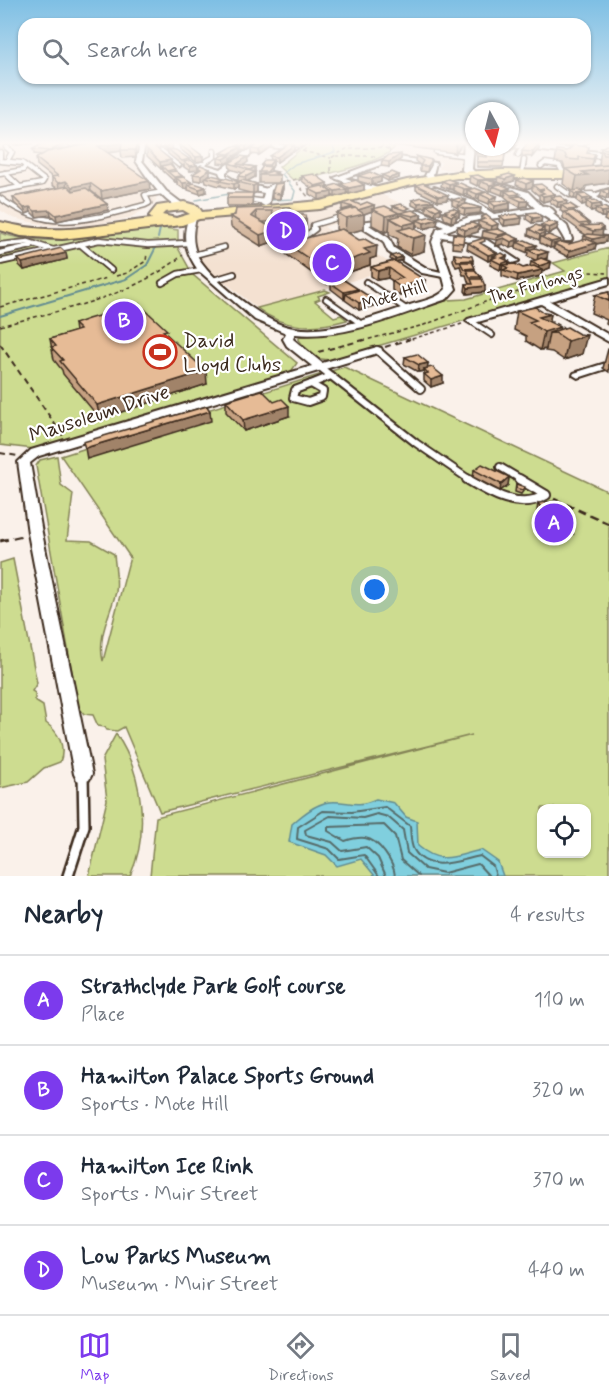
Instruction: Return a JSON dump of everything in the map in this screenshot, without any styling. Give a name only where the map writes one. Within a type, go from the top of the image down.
[{"type":"main road","points":[[0,217],[32,228],[73,230],[118,224],[156,212],[188,216],[308,207],[378,191],[433,183]]},
{"type":"main road","points":[[156,212],[156,218],[169,222]]},
{"type":"main road","points":[[0,226],[23,232],[57,235],[99,232],[169,222],[188,216]]},
{"type":"street","points":[[155,183],[188,216]]},
{"type":"street","points":[[238,183],[269,188],[266,203]]},
{"type":"street","points":[[355,183],[378,191]]},
{"type":"street","points":[[433,183],[456,198],[477,203],[492,216]]},
{"type":"street","points":[[494,183],[525,194],[538,210]]},
{"type":"street","points":[[609,191],[592,194],[593,199],[609,210]]},
{"type":"street","points":[[156,212],[163,193]]},
{"type":"street","points":[[439,234],[449,226],[492,216],[538,210],[547,213],[564,228],[568,239]]},
{"type":"street","points":[[417,212],[449,226]]},
{"type":"street","name":"Mote Hill","points":[[188,216],[191,248],[201,270],[267,323],[292,330],[329,330],[406,309],[449,294],[450,286],[436,242],[439,234]]},
{"type":"street","points":[[374,222],[362,224],[386,240],[391,250],[425,271],[446,275]]},
{"type":"street","points":[[439,234],[484,242],[515,261]]},
{"type":"street","name":"The Furlongs","points":[[471,321],[547,303],[609,281]]},
{"type":"street","points":[[596,284],[609,291]]},
{"type":"street","points":[[547,303],[609,339]]},
{"type":"street","points":[[566,329],[584,325]]},
{"type":"street","points":[[292,330],[288,339],[291,345],[321,368],[377,350]]},
{"type":"street","points":[[578,375],[609,365]]},
{"type":"street","name":"Mausoleum Drive","points":[[83,774],[35,533],[23,466],[26,459],[35,453],[321,368]]},
{"type":"lane","points":[[16,183],[20,187]]},
{"type":"lane","points":[[0,191],[40,183]]},
{"type":"lane","points":[[342,185],[349,183]]},
{"type":"lane","points":[[557,186],[570,195],[592,194]]},
{"type":"lane","points":[[0,198],[25,216],[63,223],[145,205],[149,203],[146,195],[163,193]]},
{"type":"lane","points":[[240,198],[266,203]]},
{"type":"lane","points":[[302,243],[301,239],[315,229],[314,225],[340,217]]},
{"type":"lane","points":[[0,262],[103,239],[191,248],[224,247]]},
{"type":"lane","points":[[0,245],[14,242],[38,245],[53,250]]},
{"type":"lane","points":[[80,244],[111,270]]},
{"type":"lane","points":[[0,253],[38,245]]},
{"type":"lane","points":[[162,283],[178,274],[201,270]]},
{"type":"lane","points":[[214,280],[234,274]]},
{"type":"lane","points":[[366,282],[406,309]]},
{"type":"lane","points":[[326,299],[360,322]]},
{"type":"lane","points":[[471,321],[492,335]]},
{"type":"lane","points":[[377,350],[421,389]]},
{"type":"lane","points":[[321,368],[440,460],[476,484],[513,501],[538,501],[546,495],[538,488],[500,467]]},
{"type":"lane","points":[[311,384],[320,387],[322,397],[306,403],[293,398],[295,390],[331,376]]},
{"type":"lane","points":[[68,876],[81,844],[85,824],[83,774]]},
{"type":"path","points":[[297,183],[314,203]]},
{"type":"path","points":[[0,307],[127,273],[146,261],[150,245]]},
{"type":"path","points":[[0,326],[89,302],[130,288],[176,263],[191,248]]},
{"type":"path","points":[[93,281],[111,270]]},
{"type":"path","points":[[304,357],[354,341],[424,325],[464,308],[589,272],[609,274]]},
{"type":"path","points":[[547,303],[547,318],[566,329]]},
{"type":"path","points":[[377,350],[471,321]]},
{"type":"path","points":[[0,344],[69,443]]},
{"type":"path","points":[[0,453],[26,459]]},
{"type":"path","points":[[546,495],[609,525]]},
{"type":"path","points":[[0,541],[35,533]]},
{"type":"shaded area","points":[[0,183],[151,183],[158,191],[155,204],[129,218],[93,225],[49,226],[13,218],[0,210]]},
{"type":"shaded area","points":[[381,194],[400,203],[324,227],[343,238],[348,237],[395,266],[337,286],[257,308],[202,264],[191,242],[195,224],[206,216],[276,214],[319,209]]},
{"type":"green space","points":[[149,226],[178,230],[178,248],[193,275],[297,363],[290,373],[34,449],[0,445],[0,233],[18,238],[56,240]]},
{"type":"green space","points":[[609,248],[609,278],[330,360],[313,358],[299,340],[299,337],[352,329],[448,300],[466,299],[565,271],[553,263]]},
{"type":"green space","points":[[325,290],[330,292],[318,296],[320,299],[315,301],[334,317],[341,315],[347,320],[323,325],[300,326],[278,320],[257,308]]},
{"type":"green space","points":[[344,367],[609,492],[609,876],[150,876],[156,817],[472,735],[160,812],[124,727],[117,731],[98,726],[93,715],[84,714],[78,706],[36,466],[40,460],[57,456],[61,485],[73,494],[67,540],[91,541],[114,554],[117,588],[103,635],[103,661],[130,557],[61,456]]},
{"type":"green space","points":[[13,559],[37,683],[32,691],[35,693],[35,701],[43,706],[46,723],[58,735],[62,745],[62,756],[60,762],[44,768],[28,782],[0,788],[0,563]]},
{"type":"green space","points":[[116,734],[125,750],[138,785],[141,804],[140,841],[130,876],[89,876],[107,800],[102,760]]},
{"type":"water","points":[[376,799],[394,803],[406,817],[417,821],[418,846],[426,852],[441,858],[448,858],[481,850],[498,862],[503,876],[375,876],[361,859],[337,866],[326,855],[289,842],[292,824],[319,805],[329,802],[362,803]]},
{"type":"building","points":[[68,183],[140,183],[101,191],[90,183],[72,187]]},
{"type":"building","points":[[194,183],[206,187],[199,189],[188,185]]},
{"type":"building","points":[[241,183],[257,184],[253,186]]},
{"type":"building","points":[[283,183],[280,194],[272,193],[275,184]]},
{"type":"building","points":[[311,183],[327,183],[315,186]]},
{"type":"building","points":[[361,183],[364,185],[349,188],[341,184]]},
{"type":"building","points":[[423,183],[448,195],[438,196],[416,185]]},
{"type":"building","points":[[460,183],[471,188],[464,189],[453,185]]},
{"type":"building","points":[[338,184],[347,189],[335,191],[327,187]]},
{"type":"building","points":[[500,184],[510,188],[503,190],[493,186]]},
{"type":"building","points":[[541,184],[555,194],[543,196],[540,194],[544,193],[540,191],[544,189],[539,190],[533,185]]},
{"type":"building","points":[[68,186],[73,191],[86,188],[107,204],[56,215],[50,210],[35,211],[30,207],[24,208],[13,197]]},
{"type":"building","points":[[322,186],[332,192],[319,194],[309,189]]},
{"type":"building","points":[[475,188],[485,192],[477,194],[467,190]]},
{"type":"building","points":[[514,190],[520,194],[511,195],[505,191]]},
{"type":"building","points":[[579,190],[583,193],[575,194],[571,191]]},
{"type":"building","points":[[487,192],[497,196],[490,199],[480,194]]},
{"type":"building","points":[[228,193],[253,193],[252,198],[227,198]]},
{"type":"building","points":[[586,194],[592,198],[583,199],[578,195]]},
{"type":"building","points":[[521,196],[528,201],[512,197]]},
{"type":"building","points":[[560,196],[567,201],[558,202],[551,197]]},
{"type":"building","points":[[422,197],[434,201],[418,203],[412,200]]},
{"type":"building","points":[[459,198],[466,200],[459,202],[452,200]]},
{"type":"building","points":[[506,200],[510,203],[495,206],[490,202]]},
{"type":"building","points":[[595,200],[601,204],[592,205],[587,201]]},
{"type":"building","points":[[351,201],[360,205],[367,202],[374,205],[358,210],[355,208],[342,210],[353,207],[342,204]]},
{"type":"building","points":[[434,203],[441,208],[436,210],[426,205]]},
{"type":"building","points":[[401,204],[410,208],[404,210],[393,206]]},
{"type":"building","points":[[467,204],[481,208],[465,209],[458,206]]},
{"type":"building","points":[[570,204],[578,209],[568,210],[561,205]]},
{"type":"building","points":[[385,206],[399,213],[386,216],[372,209]]},
{"type":"building","points":[[290,207],[294,215],[305,215],[306,219],[288,221],[287,226],[260,235],[230,216],[235,215],[236,209]],"holes":[[[256,211],[272,211],[275,223],[267,225],[251,216]]]},
{"type":"building","points":[[604,207],[609,211],[602,212],[596,208]]},
{"type":"building","points":[[355,208],[364,214],[346,218],[337,213]]},
{"type":"building","points":[[453,208],[459,211],[452,213],[456,215],[451,216],[443,211]]},
{"type":"building","points":[[412,210],[421,214],[413,216],[400,213]]},
{"type":"building","points":[[573,211],[589,223],[579,224],[564,212]]},
{"type":"building","points":[[536,212],[542,217],[533,218],[527,213]]},
{"type":"building","points":[[517,214],[522,218],[505,220],[500,216]]},
{"type":"building","points":[[402,215],[416,222],[403,225],[390,218]]},
{"type":"building","points":[[486,215],[498,224],[492,226],[478,221],[485,219],[481,217]]},
{"type":"building","points":[[431,216],[438,219],[424,223],[417,220]]},
{"type":"building","points":[[549,221],[558,224],[549,228],[541,225]]},
{"type":"building","points":[[472,223],[479,226],[465,230],[458,226]]},
{"type":"building","points":[[536,225],[544,228],[539,231],[545,232],[540,235],[529,229]]},
{"type":"building","points":[[600,225],[603,230],[593,231],[580,226]]},
{"type":"building","points":[[411,227],[426,235],[413,238],[398,230]]},
{"type":"building","points":[[342,229],[359,240],[365,239],[377,246],[364,249],[370,253],[330,267],[335,270],[328,272],[286,243]]},
{"type":"building","points":[[498,229],[507,233],[499,235],[483,231]]},
{"type":"building","points":[[453,234],[464,235],[463,243],[452,242]]},
{"type":"building","points":[[508,234],[519,239],[511,242],[504,238],[497,240],[496,238]]},
{"type":"building","points":[[588,234],[607,236],[593,239],[584,236]]},
{"type":"building","points":[[549,235],[560,240],[551,242],[541,237]]},
{"type":"building","points":[[484,238],[485,241],[480,243],[497,253],[488,255],[468,243]]},
{"type":"building","points":[[587,239],[596,243],[569,251],[554,244],[561,242],[569,244]]},
{"type":"building","points":[[525,240],[536,245],[528,247],[517,242]]},
{"type":"building","points":[[61,248],[66,253],[22,263],[18,259]]},
{"type":"building","points":[[535,248],[548,252],[538,255],[528,250]]},
{"type":"building","points":[[502,253],[507,256],[502,258],[509,261],[501,264],[491,259],[496,257],[493,256]]},
{"type":"building","points":[[398,254],[402,257],[395,259],[391,256]]},
{"type":"building","points":[[454,254],[472,256],[473,260],[457,261]]},
{"type":"building","points":[[541,258],[551,262],[539,266],[531,262]]},
{"type":"building","points":[[395,261],[425,280],[400,287],[392,281],[403,278],[389,268],[378,271],[371,267]]},
{"type":"building","points":[[460,262],[472,262],[475,268],[464,269]]},
{"type":"building","points":[[515,264],[523,268],[534,266],[542,270],[518,275],[503,270],[508,268],[503,265]]},
{"type":"building","points":[[466,270],[475,270],[481,277],[470,277]]},
{"type":"building","points":[[471,279],[482,279],[485,286],[468,288],[466,284],[473,284]]},
{"type":"building","points":[[344,280],[358,289],[344,292],[331,283]]},
{"type":"building","points":[[359,290],[373,299],[359,303],[346,294]]},
{"type":"building","points":[[609,292],[609,301],[595,295]]},
{"type":"building","points":[[139,304],[167,330],[163,331],[206,371],[97,405],[60,361],[63,360],[51,347],[56,346],[50,339],[80,330],[74,324]]},
{"type":"building","points":[[535,307],[544,313],[551,314],[539,317],[560,327],[544,332],[529,322],[536,320],[517,311]]},
{"type":"building","points":[[567,327],[579,334],[587,335],[568,341],[556,333],[549,333]]},
{"type":"building","points":[[417,354],[428,363],[419,365],[405,357]]},
{"type":"building","points":[[432,367],[443,376],[431,380],[424,374],[428,373],[424,369]]},
{"type":"building","points":[[262,390],[274,402],[282,399],[289,406],[243,420],[226,401]]},
{"type":"building","points":[[207,406],[210,411],[85,448],[83,442]]},
{"type":"building","points":[[482,464],[509,477],[501,484],[474,470]]},
{"type":"building","points":[[516,484],[525,487],[522,490],[516,488]]},
{"type":"building","points":[[557,501],[574,526],[555,530],[538,503]]},
{"type":"waterway","points":[[272,200],[293,199],[295,191],[289,183]]},
{"type":"waterway","points":[[196,200],[229,194]]},
{"type":"waterway","points":[[251,197],[261,199]]},
{"type":"waterway","points":[[158,238],[160,229]]},
{"type":"waterway","points":[[0,316],[126,279],[147,265],[155,249]]},
{"type":"place","name":"Low Parks Museum","points":[[286,231]]},
{"type":"place","name":"Hamilton Ice Rink","points":[[332,263]]},
{"type":"place","name":"Hamilton Palace Sports Ground","points":[[124,321]]},
{"type":"place","name":"David Lloyd Clubs","points":[[160,352]]},
{"type":"place","name":"Strathclyde Park Golf course","points":[[554,523]]}]
